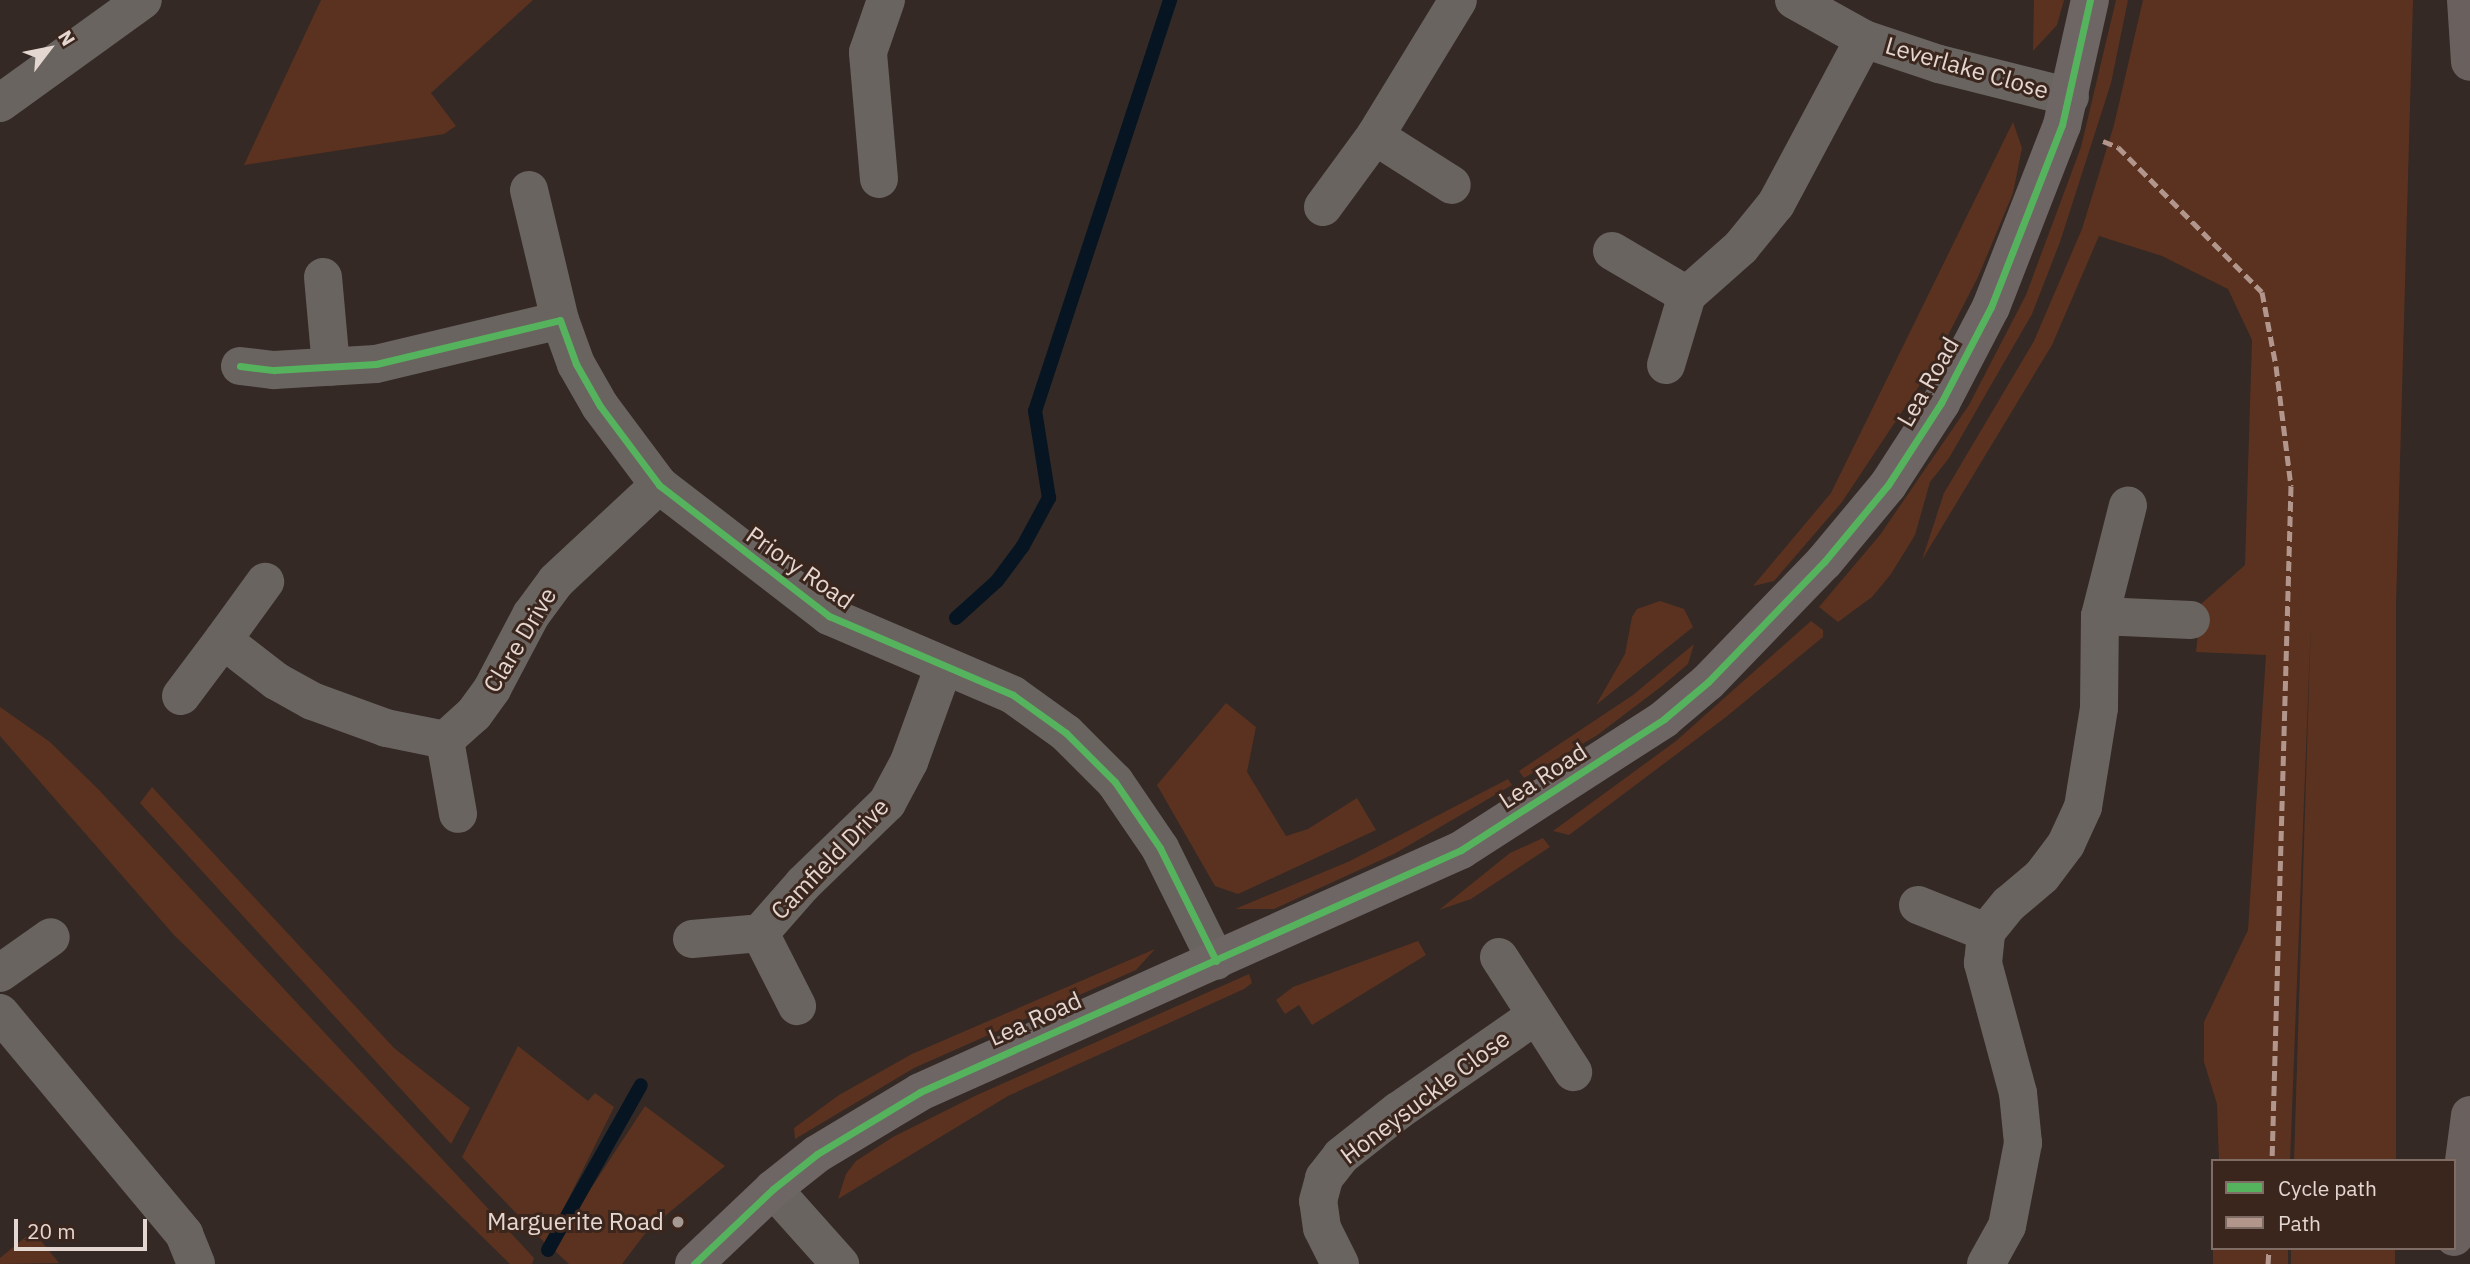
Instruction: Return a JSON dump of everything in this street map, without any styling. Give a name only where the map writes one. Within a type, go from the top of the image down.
[{"type":"highway","points":[[2466,0],[2470,62]]},
{"type":"highway","points":[[2456,1222],[2470,1115]]},
{"type":"street","points":[[0,103],[143,0]]},
{"type":"street","points":[[879,179],[868,52],[886,0]]},
{"type":"street","points":[[1323,207],[1375,136],[1458,0]]},
{"type":"street","name":"Leverlake Close","points":[[1794,0],[1864,39],[1939,64],[2070,97]]},
{"type":"street","name":"Lea Road","points":[[695,1264],[773,1189],[817,1154],[919,1092],[1461,850],[1664,719],[1744,649],[1888,485],[1941,403],[1991,307],[2070,97],[2090,0]]},
{"type":"street","name":"Leverlake Close","points":[[1687,295],[1741,247],[1776,204],[1864,39]]},
{"type":"street","points":[[1375,136],[1452,185]]},
{"type":"street","name":"Priory Road","points":[[528,190],[561,320],[576,364],[594,395],[659,485],[829,616],[1013,695],[1066,733],[1115,782],[1160,848],[1216,961]]},
{"type":"street","points":[[1612,251],[1687,295],[1666,365]]},
{"type":"street","points":[[323,276],[331,367]]},
{"type":"street","points":[[240,366],[331,367],[430,354],[561,320]]},
{"type":"street","name":"Clare Drive","points":[[445,740],[474,714],[492,688],[531,615],[556,581],[659,485]]},
{"type":"street","points":[[1986,1264],[2007,1226],[2023,1143],[2018,1093],[1983,963],[1986,932],[2009,904],[2042,876],[2066,845],[2083,807],[2099,708],[2100,616],[2128,505]]},
{"type":"street","points":[[181,696],[265,582]]},
{"type":"street","points":[[2100,616],[2191,620]]},
{"type":"street","points":[[223,640],[276,681],[312,701],[386,728],[445,740],[458,814]]},
{"type":"street","name":"Camfield Drive","points":[[692,939],[760,933],[803,884],[887,803],[909,762],[944,666]]},
{"type":"street","points":[[1918,905],[1986,932]]},
{"type":"street","name":"Camfield Drive","points":[[760,933],[797,1006]]},
{"type":"street","points":[[0,973],[51,937]]},
{"type":"street","name":"Honeysuckle Close","points":[[1499,957],[1573,1072]]},
{"type":"street","points":[[0,1013],[184,1234],[196,1264]]},
{"type":"street","name":"Honeysuckle Close","points":[[1340,1264],[1322,1228],[1318,1201],[1324,1178],[1341,1156],[1398,1111],[1535,1016]]},
{"type":"street","points":[[773,1189],[840,1264]]},
{"type":"shaded area","points":[[321,0],[533,0],[431,93],[456,126],[444,134],[244,165]]},
{"type":"shaded area","points":[[2034,0],[2064,0],[2057,25],[2033,51]]},
{"type":"shaded area","points":[[2116,0],[2128,0],[2111,83],[2060,242],[2032,314],[1949,458],[1930,482],[1915,535],[1891,574],[1872,597],[1838,622],[1819,607],[1880,535],[1969,405],[2026,295],[2081,147]]},
{"type":"shaded area","points":[[2143,0],[2413,0],[2396,604],[2396,1159],[2294,1159],[2311,621],[2290,1159],[2219,1159],[2217,1104],[2204,1062],[2204,1022],[2248,930],[2266,655],[2196,652],[2201,604],[2245,565],[2252,340],[2228,289],[2162,256],[2099,236],[2052,345],[1922,560],[1944,493],[2034,341],[2082,229],[2114,125]]},
{"type":"shaded area","points":[[2013,122],[2022,148],[2013,193],[1978,277],[1931,368],[1842,502],[1774,581],[1753,586],[1831,493]]},
{"type":"shaded area","points":[[1660,601],[1684,609],[1693,627],[1596,705],[1625,654],[1632,617],[1637,609]]},
{"type":"shaded area","points":[[1811,621],[1823,630],[1823,637],[1726,717],[1569,835],[1553,831],[1676,741]]},
{"type":"shaded area","points":[[1694,644],[1688,664],[1662,686],[1596,736],[1524,778],[1519,771],[1633,695]]},
{"type":"shaded area","points":[[1226,703],[1256,727],[1247,772],[1286,836],[1308,829],[1357,798],[1376,830],[1238,894],[1215,886],[1157,785]]},
{"type":"shaded area","points":[[0,707],[50,742],[99,790],[534,1258],[532,1264],[510,1264],[174,935],[0,736]]},
{"type":"shaded area","points":[[1508,779],[1512,785],[1394,854],[1274,909],[1235,909],[1350,861]]},
{"type":"shaded area","points":[[152,787],[394,1048],[470,1108],[451,1144],[140,803]]},
{"type":"shaded area","points":[[1543,838],[1550,847],[1471,899],[1439,910],[1510,853]]},
{"type":"shaded area","points":[[1418,941],[1426,955],[1312,1025],[1299,1005],[1285,1014],[1276,1000],[1293,987]]},
{"type":"shaded area","points":[[1155,949],[1136,970],[914,1068],[795,1139],[794,1128],[839,1095],[912,1054]]},
{"type":"shaded area","points":[[1249,974],[1252,983],[1244,989],[1008,1096],[838,1199],[846,1174],[856,1161],[893,1137],[977,1095]]},
{"type":"shaded area","points":[[518,1046],[588,1101],[595,1093],[614,1107],[546,1244],[462,1157]]},
{"type":"shaded area","points":[[645,1106],[725,1166],[647,1231],[622,1264],[569,1264],[555,1251],[563,1231]]},
{"type":"shaded area","points":[[33,1231],[59,1263],[0,1264],[0,1258]]},
{"type":"shaded area","points":[[2213,1250],[2288,1250],[2288,1264],[2213,1264]]},
{"type":"shaded area","points":[[2291,1250],[2395,1250],[2395,1264],[2291,1264]]},
{"type":"waterway","points":[[956,618],[997,581],[1023,546],[1049,498],[1035,411],[1170,0]]},
{"type":"waterway","points":[[548,1250],[641,1085]]},
{"type":"marked path","points":[[2103,141],[2118,147],[2262,292],[2276,366],[2291,486],[2272,1159]]},
{"type":"marked path","points":[[2268,1264],[2269,1250]]},
{"type":"cycle path","points":[[694,1264],[773,1189],[817,1154],[920,1092],[1461,850],[1664,719],[1708,682],[1824,562],[1888,485],[1941,403],[1991,307],[2062,125],[2090,0]]},
{"type":"cycle path","points":[[240,366],[274,370],[376,364],[560,320],[576,364],[600,406],[659,485],[829,616],[1013,695],[1066,733],[1115,782],[1160,848],[1216,961]]},
{"type":"place","name":"Marguerite Road","points":[[678,1222]]}]
